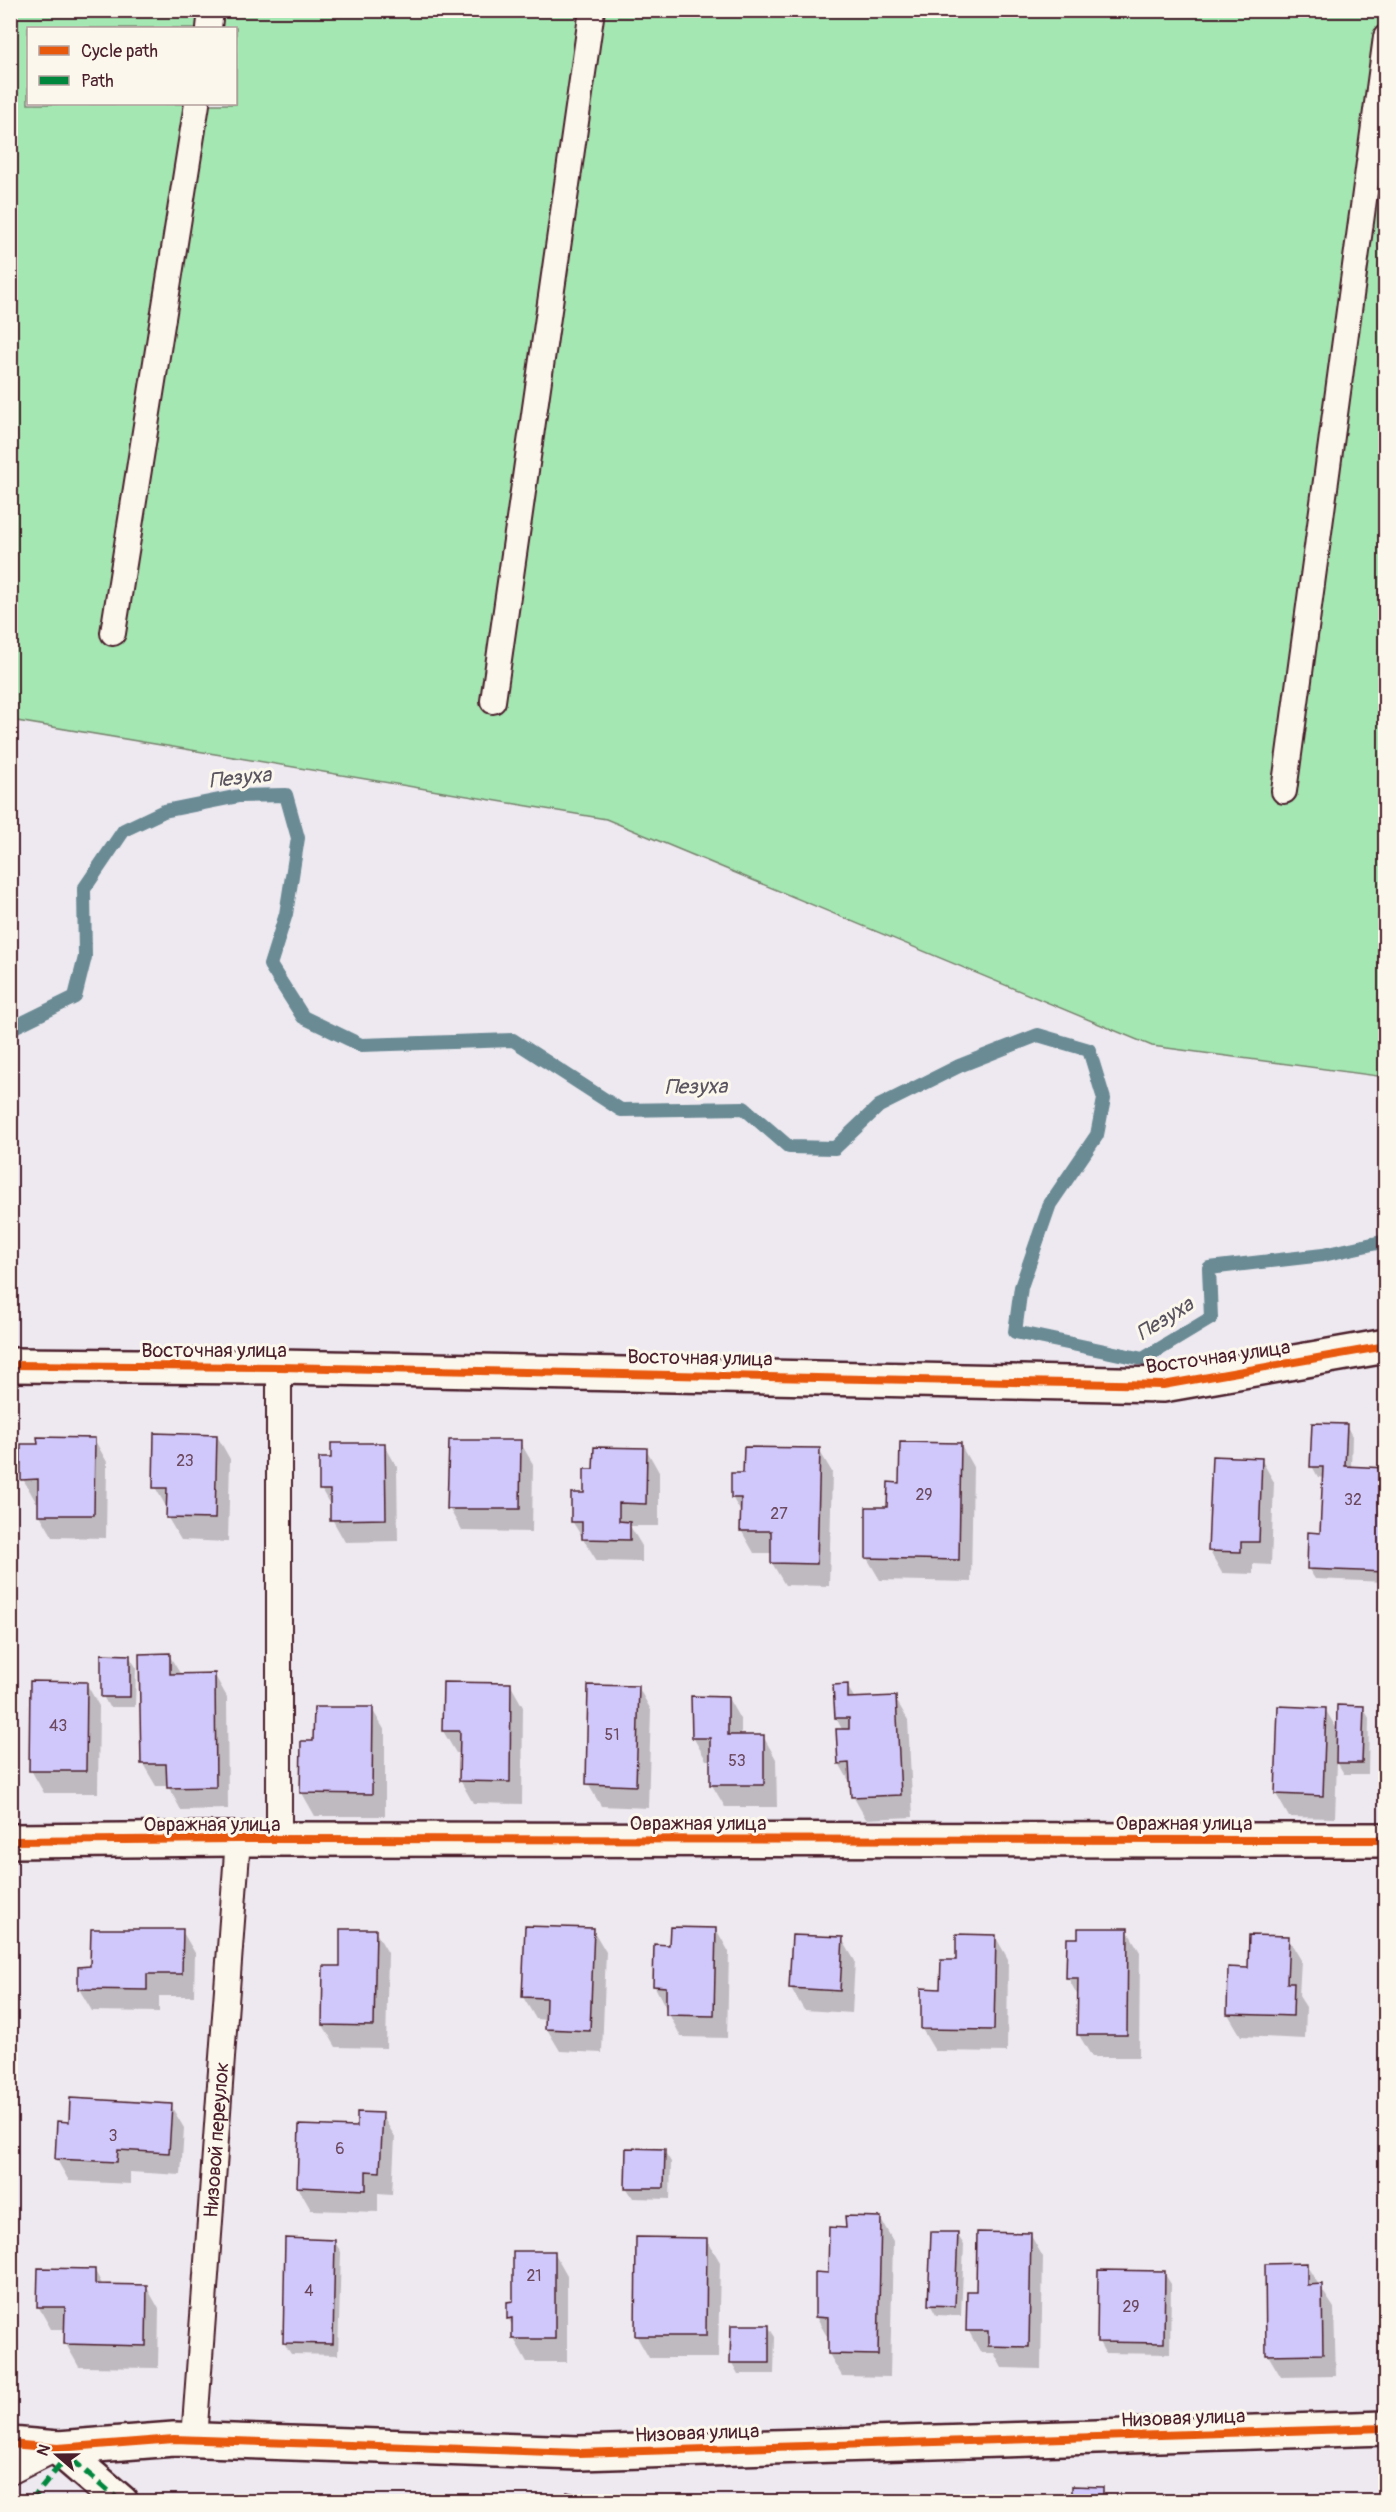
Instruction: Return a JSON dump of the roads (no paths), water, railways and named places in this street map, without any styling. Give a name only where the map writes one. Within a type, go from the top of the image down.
[{"type":"street","name":"Восточная улица","points":[[10,1365],[279,1367],[1163,1385],[1386,1346]]},
{"type":"street","name":"Овражная улица","points":[[10,1841],[238,1839],[1386,1840]]},
{"type":"street","name":"Низовая улица","points":[[10,2444],[58,2448],[194,2439],[579,2453],[1386,2428]]},
{"type":"street","points":[[58,2448],[121,2502]]},
{"type":"lane","points":[[208,27],[211,10]]},
{"type":"lane","points":[[493,701],[592,10]]},
{"type":"lane","points":[[1284,791],[1386,37]]},
{"type":"lane","points":[[113,633],[197,105]]},
{"type":"lane","points":[[279,1367],[279,1840]]},
{"type":"lane","name":"Низовой переулок","points":[[194,2439],[238,1839]]},
{"type":"lane","points":[[10,2472],[58,2448]]},
{"type":"waterway","name":"Пезуха","points":[[10,1029],[75,997],[85,957],[84,889],[124,830],[164,811],[239,796],[286,795],[298,838],[286,914],[270,965],[303,1017],[361,1045],[513,1040],[621,1110],[744,1108],[789,1147],[835,1148],[879,1106],[959,1066],[1038,1035],[1089,1050],[1104,1099],[1097,1135],[1050,1204],[1021,1287],[1015,1332],[1143,1359],[1211,1318],[1209,1268],[1323,1255],[1386,1241]]}]
